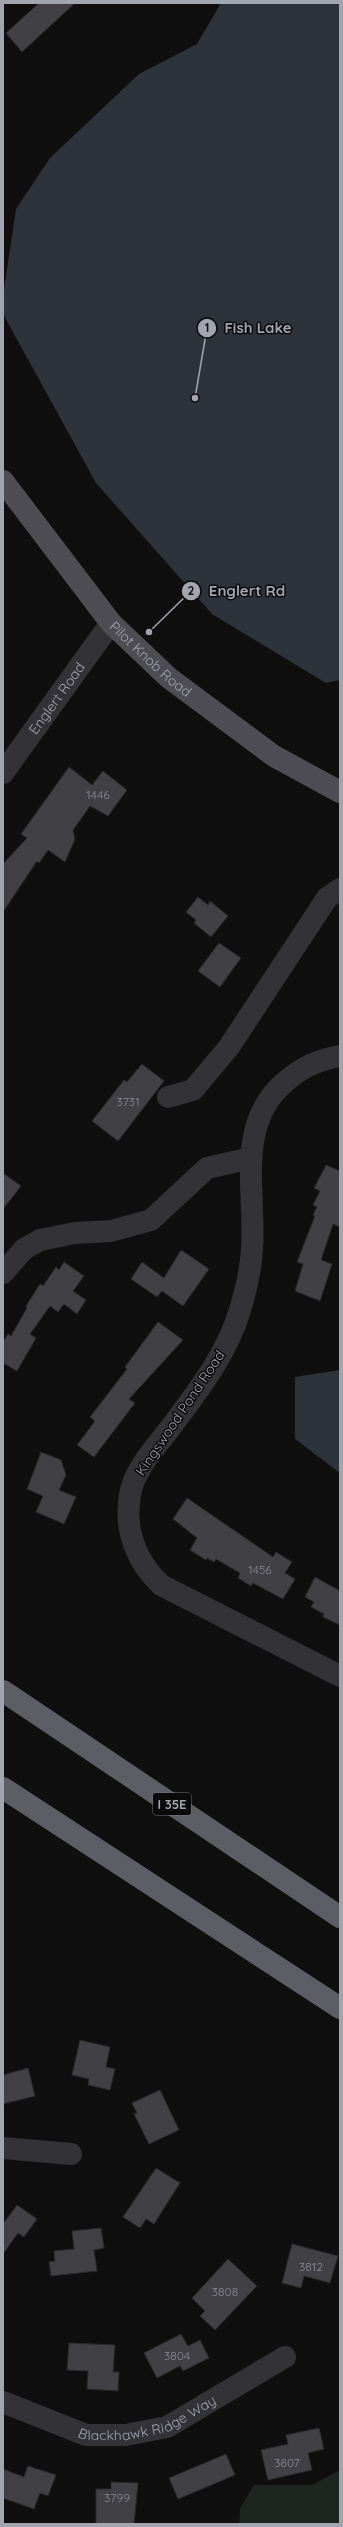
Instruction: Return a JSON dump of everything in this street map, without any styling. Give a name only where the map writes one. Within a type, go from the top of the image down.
[{"type":"highway","name":"I 35E","points":[[3,1691],[340,1917]]},
{"type":"highway","points":[[3,1788],[340,2008]]},
{"type":"main road","name":"Pilot Knob Road","points":[[3,481],[111,623],[169,678],[268,752],[340,792]]},
{"type":"street","name":"Englert Road","points":[[3,773],[111,623]]},
{"type":"street","points":[[168,1097],[193,1090],[229,1047],[327,898],[340,889]]},
{"type":"street","name":"Kingswood Pond Road","points":[[340,1056],[318,1060],[298,1070],[273,1094],[256,1124],[251,1158],[252,1248],[250,1269],[240,1310],[223,1350],[201,1386],[140,1470],[130,1497],[130,1536],[145,1567],[170,1591],[340,1676]]},
{"type":"street","points":[[3,1274],[24,1249],[40,1240],[75,1233],[111,1231],[152,1220],[207,1168],[251,1158]]},
{"type":"street","points":[[3,2148],[71,2154]]},
{"type":"street","name":"Blackhawk Ridge Way","points":[[3,2402],[86,2435],[126,2435],[167,2426],[285,2357]]},
{"type":"shaded area","points":[[221,3],[340,3],[340,680],[326,683],[212,614],[96,483],[3,314],[3,296],[16,209],[50,158],[139,74],[197,44]]},
{"type":"shaded area","points":[[340,1370],[340,1473],[295,1439],[295,1377]]},
{"type":"shaded area","points":[[340,2470],[340,2524],[239,2524],[240,2508],[254,2485],[312,2485]]},
{"type":"building","points":[[39,3],[75,3],[22,52],[6,33]]},
{"type":"building","points":[[69,767],[92,785],[103,771],[127,790],[108,816],[90,806],[73,830],[75,839],[65,862],[48,850],[39,863],[37,861],[3,912],[3,864],[27,838],[21,834]]},
{"type":"building","points":[[198,897],[208,905],[210,901],[228,916],[211,937],[194,923],[196,920],[186,912]]},
{"type":"building","points":[[219,943],[241,958],[220,987],[198,971]]},
{"type":"building","points":[[142,1064],[164,1081],[118,1141],[92,1121],[124,1080],[127,1082]]},
{"type":"building","points":[[326,1165],[340,1171],[340,1227],[333,1224],[321,1260],[332,1264],[320,1301],[295,1291],[303,1264],[297,1262],[315,1216],[313,1215],[317,1207],[313,1205],[320,1191],[314,1188]]},
{"type":"building","points":[[3,1173],[21,1186],[3,1209]]},
{"type":"building","points":[[181,1250],[209,1269],[183,1306],[162,1291],[157,1297],[131,1279],[142,1262],[164,1278]]},
{"type":"building","points":[[64,1262],[84,1276],[73,1291],[86,1300],[77,1314],[64,1304],[58,1312],[50,1306],[30,1334],[36,1338],[17,1371],[3,1363],[3,1342],[8,1334],[11,1336],[27,1308],[26,1306],[40,1284],[43,1286],[56,1267],[59,1270]]},
{"type":"building","points":[[158,1322],[183,1340],[129,1399],[135,1403],[94,1457],[77,1445],[95,1421],[90,1417],[127,1369],[125,1367]]},
{"type":"building","points":[[41,1452],[61,1460],[66,1475],[59,1490],[76,1497],[64,1524],[36,1512],[43,1496],[27,1489]]},
{"type":"building","points":[[187,1498],[273,1557],[276,1552],[292,1562],[285,1573],[295,1579],[283,1599],[253,1583],[251,1586],[238,1578],[240,1573],[216,1559],[214,1562],[207,1558],[206,1560],[190,1550],[197,1538],[173,1519]]},
{"type":"building","points":[[315,1577],[340,1591],[340,1625],[323,1617],[324,1614],[311,1607],[314,1602],[305,1597]]},
{"type":"building","points":[[80,2040],[110,2047],[106,2067],[115,2069],[110,2090],[88,2085],[89,2079],[72,2075]]},
{"type":"building","points":[[28,2068],[35,2096],[3,2104],[3,2075]]},
{"type":"building","points":[[160,2090],[179,2130],[149,2144],[134,2114],[137,2113],[132,2103]]},
{"type":"building","points":[[156,2168],[180,2183],[154,2224],[146,2219],[140,2228],[123,2217]]},
{"type":"building","points":[[17,2205],[37,2219],[24,2237],[18,2233],[3,2254],[3,2224]]},
{"type":"building","points":[[101,2228],[104,2248],[94,2250],[97,2271],[51,2276],[49,2262],[55,2261],[54,2251],[74,2249],[72,2231]]},
{"type":"building","points":[[292,2244],[338,2256],[330,2283],[304,2276],[301,2288],[282,2283]]},
{"type":"building","points":[[228,2259],[257,2286],[215,2330],[200,2316],[205,2311],[192,2298]]},
{"type":"building","points":[[181,2334],[188,2346],[200,2340],[209,2358],[183,2371],[180,2366],[157,2378],[144,2353]]},
{"type":"building","points":[[69,2343],[115,2345],[113,2372],[119,2372],[118,2391],[87,2389],[88,2371],[67,2370]]},
{"type":"building","points":[[319,2428],[324,2449],[308,2453],[312,2470],[268,2480],[261,2450],[288,2444],[286,2435]]},
{"type":"building","points":[[226,2454],[235,2475],[178,2499],[169,2478]]},
{"type":"building","points":[[28,2466],[56,2475],[48,2496],[40,2493],[34,2509],[3,2498],[3,2469],[24,2477]]},
{"type":"building","points":[[111,2482],[138,2483],[134,2524],[96,2524],[96,2489],[111,2489]]},
{"type":"place","name":"Fish Lake","points":[[195,398]]},
{"type":"place","name":"Englert Rd","points":[[149,632]]}]
